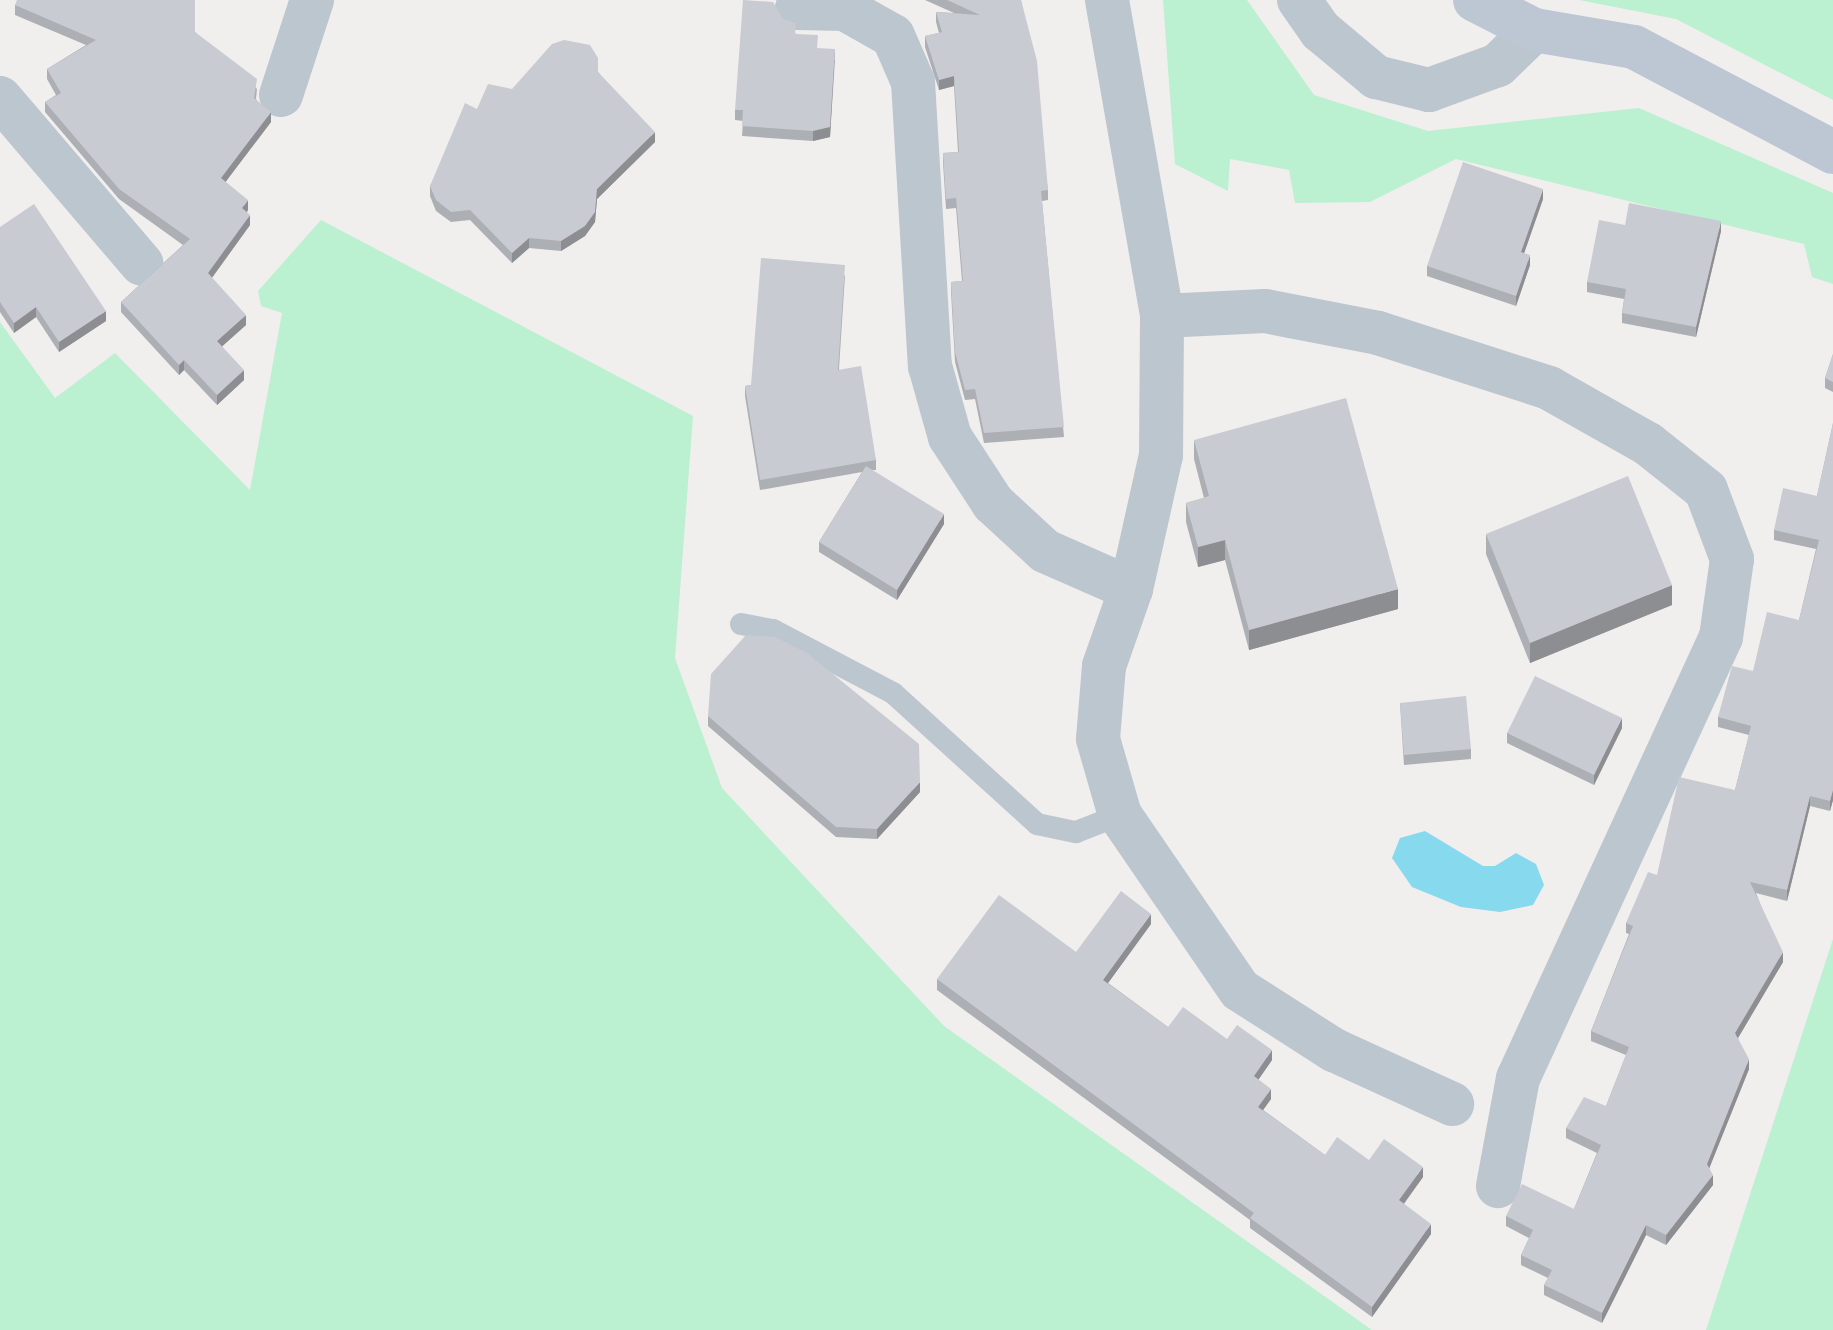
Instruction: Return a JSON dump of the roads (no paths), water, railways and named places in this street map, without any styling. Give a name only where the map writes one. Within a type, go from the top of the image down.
[{"type":"street","points":[[281,95],[312,0]]},
{"type":"street","points":[[1107,0],[1162,316],[1161,455],[1131,589],[1104,666],[1098,739],[1120,815],[1240,990],[1334,1050],[1452,1104]]},
{"type":"street","points":[[1299,0],[1321,31],[1376,77],[1429,90],[1498,65],[1534,30]]},
{"type":"street","points":[[1475,0],[1534,30],[1634,47],[1833,152]]},
{"type":"street","points":[[797,8],[845,9],[893,36],[913,82],[930,366],[950,437],[993,503],[1045,551],[1131,589]]},
{"type":"street","points":[[0,98],[142,264]]},
{"type":"street","points":[[1162,316],[1265,311],[1378,333],[1549,388],[1648,444],[1706,490],[1732,559],[1721,637],[1518,1078],[1498,1186]]},
{"type":"lane","points":[[741,624],[773,630],[893,693],[1037,824],[1076,832],[1120,815]]},
{"type":"water","points":[[1425,831],[1483,866],[1495,866],[1516,853],[1536,864],[1544,885],[1533,905],[1500,912],[1461,907],[1412,887],[1392,858],[1400,838]]}]
